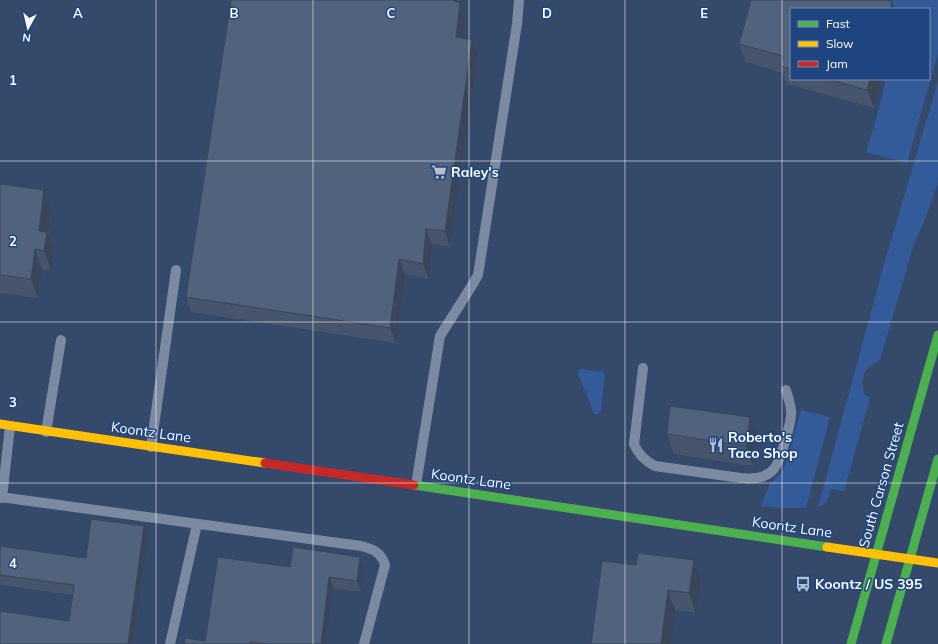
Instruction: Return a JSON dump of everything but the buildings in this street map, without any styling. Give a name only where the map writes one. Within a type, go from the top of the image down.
[{"type":"street","name":"South Carson Street","points":[[851,644],[938,335]]},
{"type":"street","name":"Koontz Lane","points":[[0,424],[938,563]]},
{"type":"street","points":[[886,644],[938,459]]},
{"type":"lane","points":[[416,486],[440,336],[472,287],[478,275],[517,24],[519,0]]},
{"type":"lane","points":[[151,447],[176,270]]},
{"type":"lane","points":[[46,432],[61,340]]},
{"type":"lane","points":[[643,368],[634,444],[637,451],[647,462],[655,466],[741,478],[755,478],[766,475],[774,470],[780,456],[792,413],[786,390]]},
{"type":"lane","points":[[10,426],[1,498],[361,546],[374,550],[382,557],[385,565],[364,644]]},
{"type":"lane","points":[[170,644],[197,524]]},
{"type":"shaded area","points":[[840,0],[938,0],[938,53],[907,163],[866,152],[886,80],[930,80],[930,8],[867,8]]},
{"type":"shaded area","points":[[938,81],[938,183],[914,244],[880,360],[864,373],[864,394],[870,398],[844,491],[831,489],[826,503],[818,507],[883,268]]},
{"type":"shaded area","points":[[580,369],[603,372],[605,375],[601,411],[598,414],[594,414],[578,373]]},
{"type":"shaded area","points":[[801,410],[830,417],[806,508],[761,506],[770,483],[781,473],[787,461]]},
{"type":"traffic: fast","points":[[851,644],[938,335]]},
{"type":"traffic: fast","points":[[886,644],[938,459]]},
{"type":"traffic: fast","points":[[414,485],[827,547]]},
{"type":"traffic: slow","points":[[0,424],[265,463]]},
{"type":"traffic: slow","points":[[827,547],[938,563]]},
{"type":"traffic: jam","points":[[265,463],[414,485]]},
{"type":"place","name":"Raley's","points":[[439,172]]},
{"type":"place","name":"Roberto's Taco Shop","points":[[716,445]]},
{"type":"place","name":"Koontz / US 395","points":[[803,584]]}]
